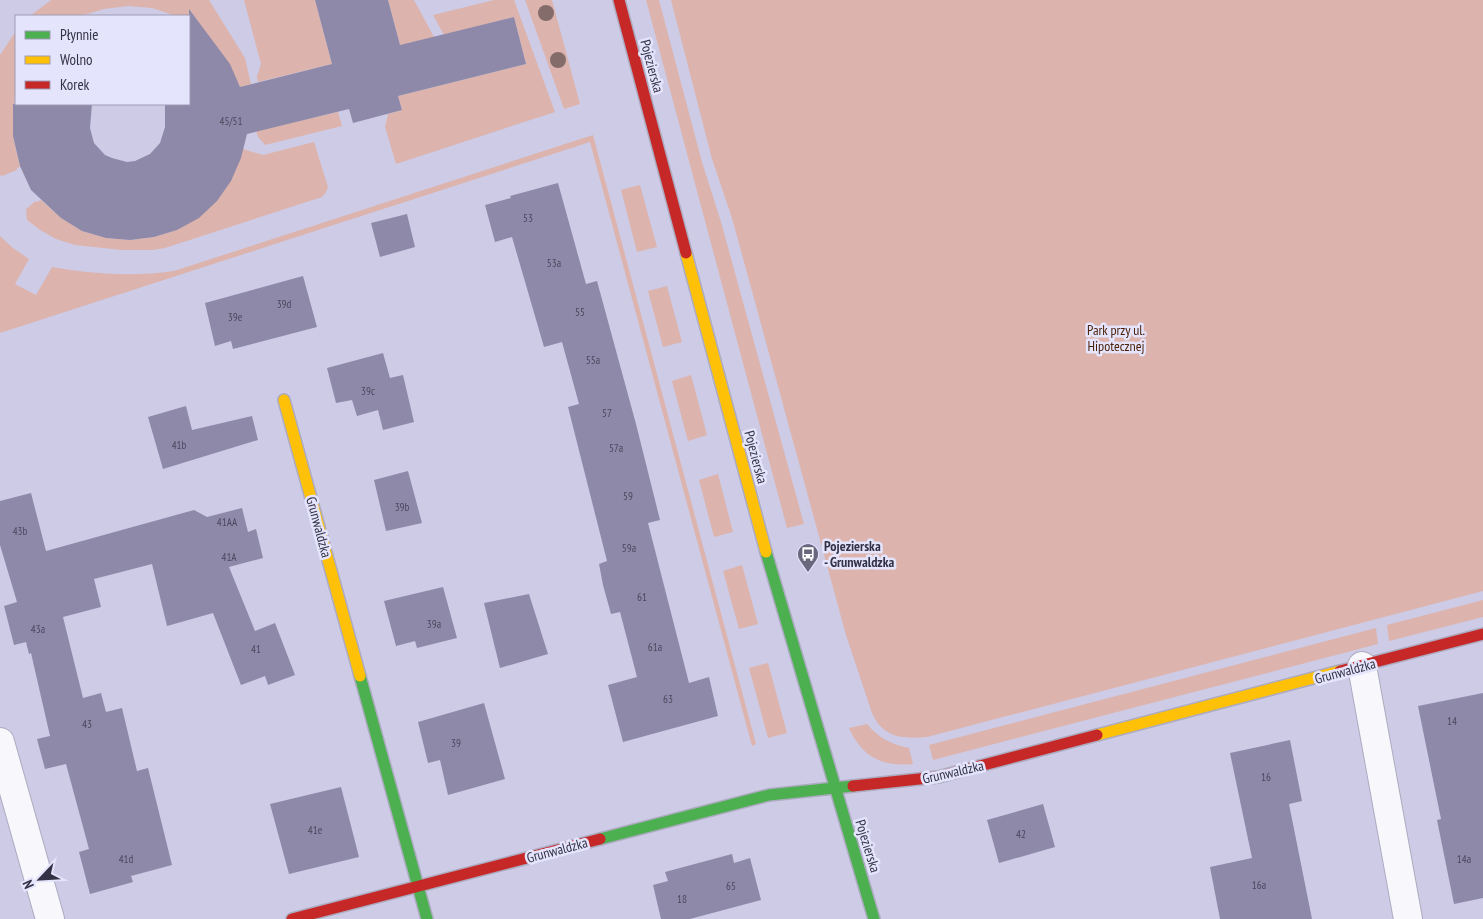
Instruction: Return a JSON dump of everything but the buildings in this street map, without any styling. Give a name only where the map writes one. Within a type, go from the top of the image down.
[{"type":"street","name":"Pojezierska","points":[[619,0],[774,583],[874,919]]},
{"type":"street","name":"Grunwaldzka","points":[[284,400],[427,919]]},
{"type":"street","name":"Grunwaldzka","points":[[292,919],[769,795],[938,777],[1483,634]]},
{"type":"street","points":[[1362,666],[1408,919]]},
{"type":"street","points":[[0,742],[50,919]]},
{"type":"green space","points":[[51,0],[209,0],[245,58],[251,84],[240,87],[213,43],[190,24],[190,15],[173,15],[152,8],[128,6],[104,9],[84,15],[31,15]]},
{"type":"green space","points":[[244,0],[315,0],[332,64],[258,82],[257,76],[261,64]]},
{"type":"green space","points":[[388,0],[414,0],[434,37],[400,45]]},
{"type":"green space","points":[[494,0],[514,0],[555,112],[396,164],[385,127],[388,114],[402,110],[398,96],[526,64],[514,17],[444,35],[433,15]]},
{"type":"green space","points":[[525,0],[552,0],[580,104],[564,109]]},
{"type":"green space","points":[[646,0],[659,0],[702,162],[721,222],[804,524],[787,528]]},
{"type":"green space","name":"Park przy ul. Hipotecznej","points":[[671,0],[1483,0],[1483,591],[927,737],[902,737],[882,728],[872,713],[846,635],[732,218],[712,159]]},
{"type":"green space","points":[[15,32],[13,136],[20,167],[2,176],[0,175],[0,55]]},
{"type":"green space","points":[[338,112],[342,126],[265,145],[258,137],[256,131]]},
{"type":"green space","points":[[593,135],[756,744],[752,746],[590,142],[0,333],[0,236],[29,259],[15,284],[36,295],[52,267],[113,274],[174,271]]},
{"type":"green space","points":[[314,142],[328,187],[322,197],[165,248],[122,250],[75,245],[56,239],[27,220],[26,209],[36,201],[41,200],[61,218],[82,231],[106,238],[130,240],[154,237],[177,230],[243,149],[263,155]]},
{"type":"green space","points":[[640,185],[657,247],[637,252],[621,190]]},
{"type":"green space","points":[[667,286],[682,342],[663,347],[648,291]]},
{"type":"green space","points":[[691,375],[707,435],[688,441],[672,381]]},
{"type":"green space","points":[[718,474],[733,532],[714,537],[699,480]]},
{"type":"green space","points":[[742,565],[758,624],[739,629],[723,571]]},
{"type":"green space","points":[[1483,600],[1483,617],[1389,641],[1387,625]]},
{"type":"green space","points":[[1376,628],[1378,644],[933,760],[929,745]]},
{"type":"green space","points":[[768,663],[787,733],[768,738],[749,668]]},
{"type":"green space","points":[[867,724],[885,740],[909,748],[913,764],[902,765],[883,762],[867,753],[854,738],[849,728]]},
{"type":"traffic: fast","points":[[766,552],[874,919]]},
{"type":"traffic: fast","points":[[360,676],[427,919]]},
{"type":"traffic: fast","points":[[600,839],[769,795],[853,786]]},
{"type":"traffic: slow","points":[[686,253],[766,552]]},
{"type":"traffic: slow","points":[[284,400],[360,676]]},
{"type":"traffic: slow","points":[[1097,735],[1340,671]]},
{"type":"traffic: jam","points":[[619,0],[686,253]]},
{"type":"traffic: jam","points":[[1340,671],[1483,634]]},
{"type":"traffic: jam","points":[[853,786],[938,777],[1097,735]]},
{"type":"traffic: jam","points":[[292,919],[600,839]]},
{"type":"place","name":"Pojezierska - Grunwaldzka","points":[[808,573]]}]
